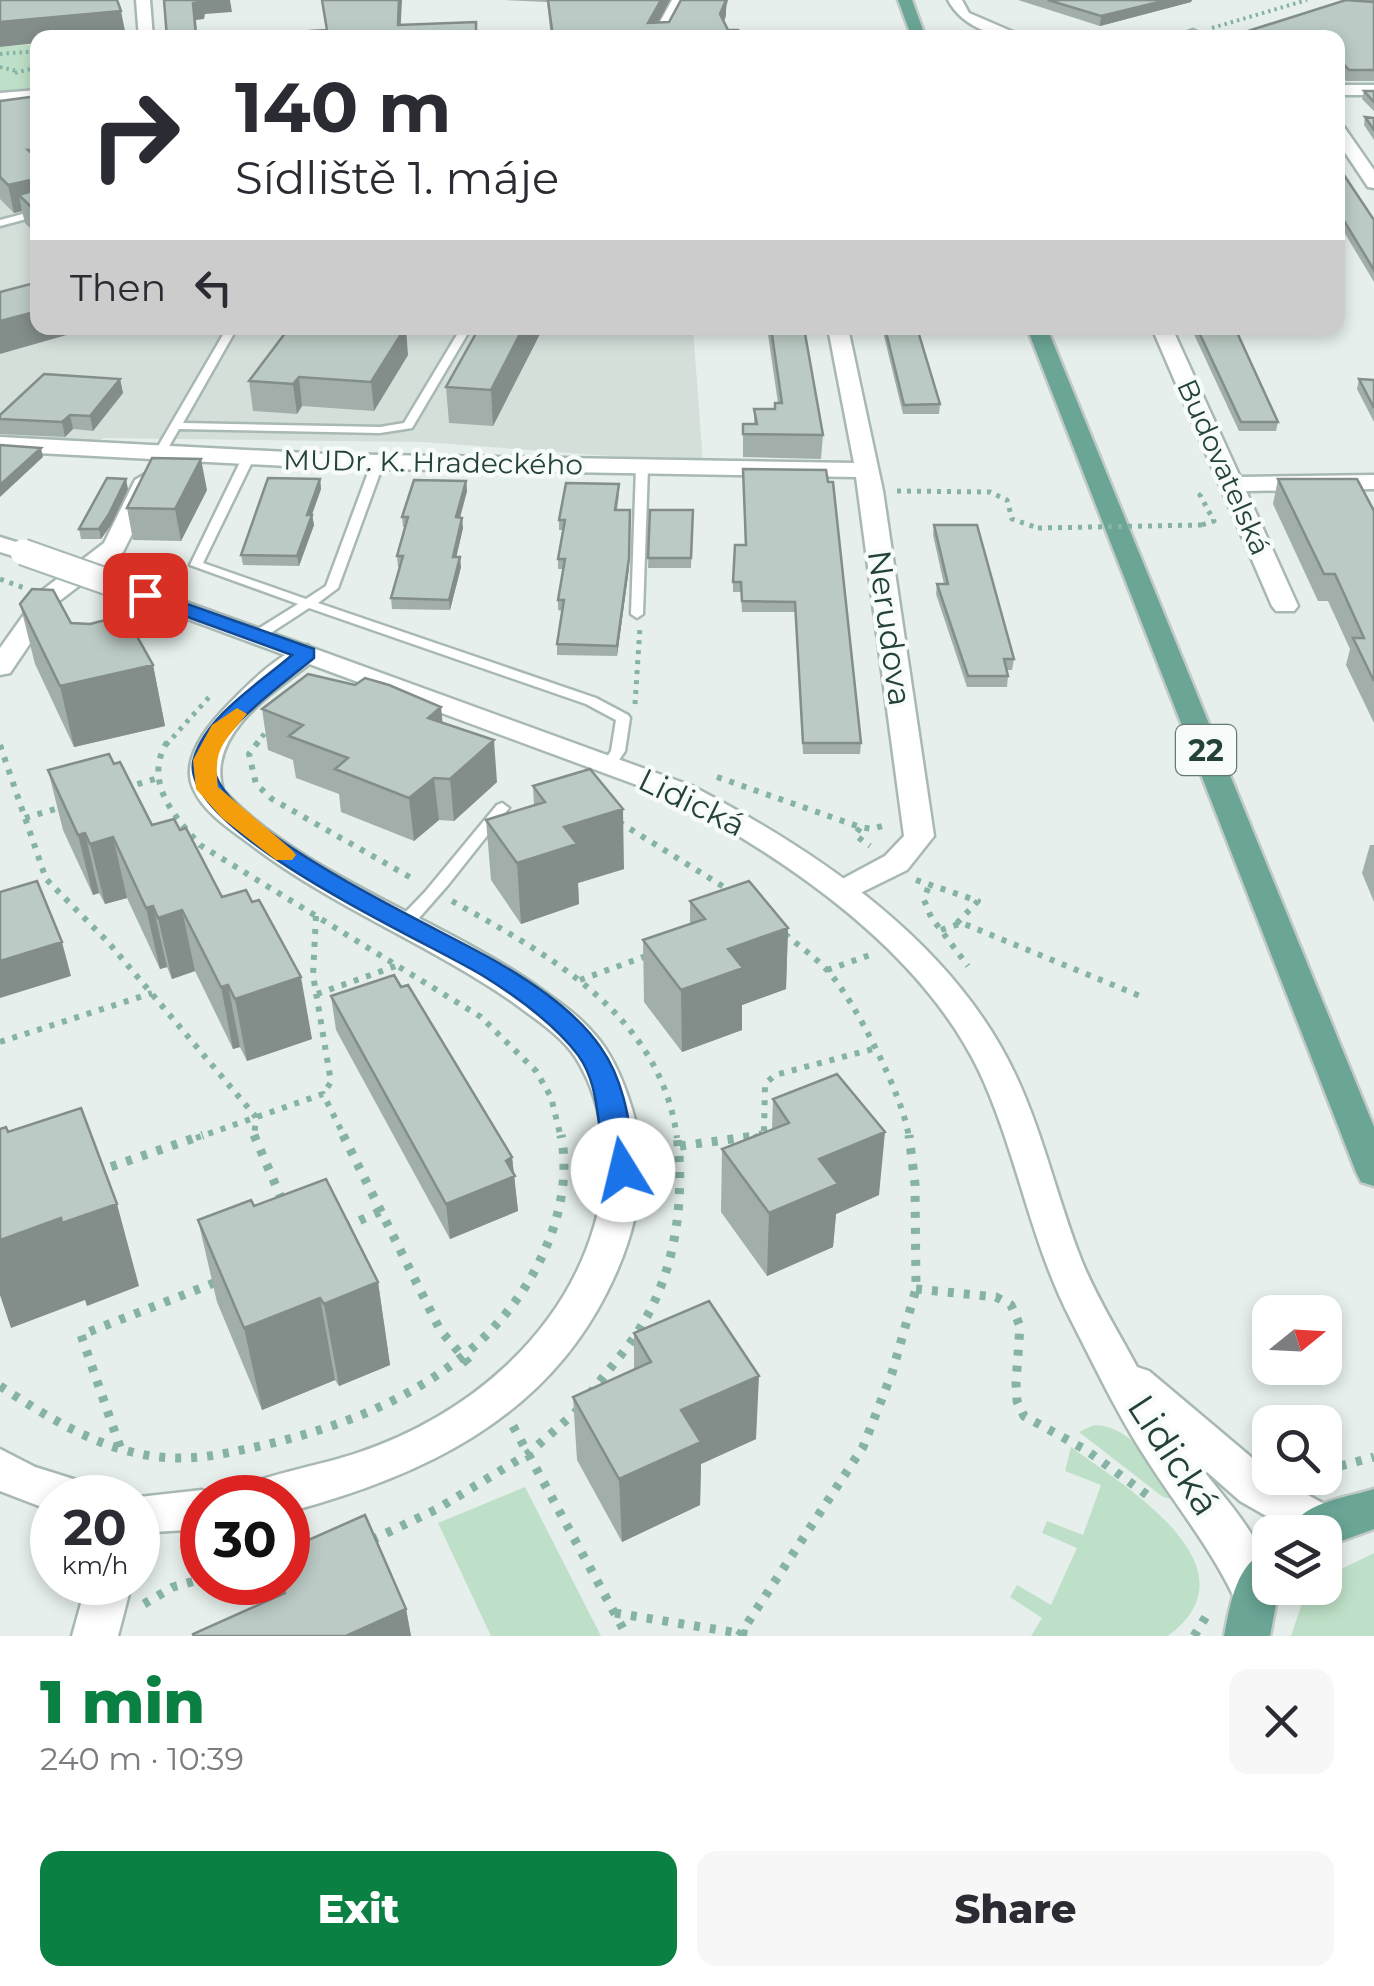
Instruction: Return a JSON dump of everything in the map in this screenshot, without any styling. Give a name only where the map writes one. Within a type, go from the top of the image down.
[{"type":"main road","points":[[905,0],[916,30]]},
{"type":"main road","name":"22","points":[[1040,335],[1374,1172]]},
{"type":"main road","points":[[1342,1520],[1371,1511]]},
{"type":"street","points":[[143,0],[145,30]]},
{"type":"street","points":[[662,30],[679,0]]},
{"type":"street","points":[[955,0],[964,16],[995,30]]},
{"type":"street","points":[[1345,90],[1374,90]]},
{"type":"street","points":[[0,98],[30,96]]},
{"type":"street","points":[[1345,140],[1374,184]]},
{"type":"street","name":"Nerudova","points":[[839,335],[869,481],[919,836],[896,866],[844,891]]},
{"type":"street","name":"Budovatelská","points":[[1165,335],[1285,606]]},
{"type":"street","name":"MUDr. K. Hradeckého","points":[[0,444],[159,455],[642,467],[869,481]]},
{"type":"street","points":[[0,667],[50,597],[114,547],[159,455]]},
{"type":"street","points":[[1231,484],[1374,482]]},
{"type":"street","name":"Lidická","points":[[11,548],[610,763],[731,817],[844,891],[938,981],[997,1072],[1060,1257],[1090,1319],[1121,1370],[1138,1410],[1243,1558],[1247,1599]]},
{"type":"street","points":[[306,653],[220,730],[204,760],[207,789],[230,814],[287,858],[495,972],[553,1016],[590,1052],[612,1101],[623,1170],[612,1238],[582,1302],[532,1368],[452,1431],[385,1463],[310,1485]]},
{"type":"street","name":"Lidická","points":[[1121,1370],[1255,1487],[1296,1515]]},
{"type":"street","points":[[0,1468],[30,1485]]},
{"type":"street","points":[[95,1636],[116,1605]]},
{"type":"lane","points":[[0,223],[30,215]]},
{"type":"lane","points":[[159,455],[228,335]]},
{"type":"lane","points":[[177,426],[380,430],[408,426],[462,335]]},
{"type":"lane","points":[[248,458],[196,566],[591,700],[623,718],[618,751],[610,763]]},
{"type":"lane","points":[[258,635],[332,588],[378,462]]},
{"type":"lane","points":[[636,614],[642,467]]},
{"type":"lane","points":[[405,923],[437,893],[459,858],[502,808]]},
{"type":"path","points":[[1206,30],[1307,0]]},
{"type":"path","points":[[0,54],[30,52]]},
{"type":"path","points":[[869,481],[990,492],[1007,500],[1012,519],[1038,528],[1202,525]]},
{"type":"path","points":[[623,718],[635,712],[640,620],[636,614]]},
{"type":"path","points":[[0,1386],[64,1427],[158,1458],[221,1454],[292,1439],[362,1418],[445,1371],[505,1317],[546,1252],[564,1200],[563,1152],[556,1109],[537,1072],[509,1040],[481,1018],[200,845],[168,814],[158,778],[163,747],[176,726],[224,686]]},
{"type":"path","points":[[274,722],[249,754],[256,784],[272,799],[564,966],[613,1010],[645,1050],[672,1099],[680,1146],[682,1197],[668,1268],[646,1318],[581,1407],[528,1454],[437,1508],[368,1542]]},
{"type":"path","points":[[0,745],[46,879],[152,994],[256,1117],[254,1136],[286,1210]]},
{"type":"path","points":[[714,776],[860,827],[884,827],[896,821]]},
{"type":"path","points":[[120,790],[158,778]]},
{"type":"path","points":[[25,818],[82,801]]},
{"type":"path","points":[[612,818],[747,903]]},
{"type":"path","points":[[955,925],[978,902],[928,888],[924,900],[974,975]]},
{"type":"path","points":[[86,1175],[323,1094],[332,1082],[317,994],[312,930],[316,916]]},
{"type":"path","points":[[826,970],[962,923],[1140,996]]},
{"type":"path","points":[[739,1636],[862,1448],[892,1372],[916,1289],[915,1184],[906,1114],[848,999],[826,970],[776,926]]},
{"type":"path","points":[[580,980],[653,954]]},
{"type":"path","points":[[317,994],[397,966]]},
{"type":"path","points":[[0,1042],[152,994]]},
{"type":"path","points":[[680,1146],[760,1138],[764,1132],[765,1084],[774,1075],[873,1049]]},
{"type":"path","points":[[323,1094],[440,1330],[497,1398],[628,1636]]},
{"type":"path","points":[[334,1232],[380,1211]]},
{"type":"path","points":[[121,1448],[81,1335],[236,1274]]},
{"type":"path","points":[[916,1289],[996,1297],[1010,1305],[1020,1326],[1017,1401],[1024,1416],[1086,1450],[1164,1507]]},
{"type":"path","points":[[1342,1465],[1374,1457]]},
{"type":"path","points":[[1194,1636],[1247,1599]]},
{"type":"path","points":[[615,1612],[757,1636]]},
{"type":"shaded area","points":[[30,101],[30,335],[694,335],[703,463],[423,442],[104,438],[91,444],[0,438],[0,104]]},
{"type":"green space","points":[[30,45],[30,91],[0,94],[0,47]]},
{"type":"green space","points":[[1094,1425],[1108,1427],[1134,1442],[1183,1502],[1163,1497],[1079,1432]]},
{"type":"green space","points":[[1071,1447],[1150,1506],[1192,1556],[1200,1583],[1193,1610],[1168,1636],[1031,1636],[1042,1618],[1010,1597],[1017,1585],[1051,1605],[1077,1548],[1042,1533],[1047,1521],[1083,1535],[1101,1485],[1065,1471]]},
{"type":"green space","points":[[525,1487],[601,1636],[491,1636],[438,1523]]},
{"type":"green space","points":[[1374,1553],[1374,1636],[1291,1636],[1301,1605],[1342,1605],[1342,1569]]},
{"type":"building","points":[[0,0],[117,0],[121,11],[0,22]]},
{"type":"building","points":[[164,0],[202,0],[193,3],[195,30],[166,30]]},
{"type":"building","points":[[322,0],[399,0],[398,25],[476,22],[476,30],[327,30]]},
{"type":"building","points":[[548,0],[661,0],[648,23],[669,22],[681,0],[726,0],[720,14],[728,30],[552,30]]},
{"type":"building","points":[[1048,0],[1167,0],[1101,16]]},
{"type":"building","points":[[1346,0],[1374,0],[1374,70],[1349,70],[1345,66],[1345,30],[1251,30]]},
{"type":"building","points":[[30,97],[30,180],[8,185],[0,177],[0,101]]},
{"type":"building","points":[[1345,176],[1374,220],[1374,270],[1345,222]]},
{"type":"building","points":[[30,192],[30,206],[19,195]]},
{"type":"building","points":[[30,284],[30,313],[0,321],[0,292]]},
{"type":"building","points":[[284,335],[401,335],[371,382],[299,377],[293,384],[249,381]]},
{"type":"building","points":[[475,335],[519,335],[491,390],[446,387]]},
{"type":"building","points":[[772,335],[805,335],[823,435],[743,434],[743,424],[757,424],[754,409],[775,409],[775,403],[782,403]]},
{"type":"building","points":[[887,335],[919,335],[940,404],[904,405]]},
{"type":"building","points":[[1200,335],[1238,335],[1278,422],[1241,422]]},
{"type":"building","points":[[44,374],[120,379],[90,416],[70,415],[62,422],[0,419]]},
{"type":"building","points":[[1359,379],[1374,380],[1374,408]]},
{"type":"building","points":[[0,445],[41,448],[0,485]]},
{"type":"building","points":[[152,458],[201,459],[175,509],[127,508]]},
{"type":"building","points":[[743,469],[826,470],[828,482],[833,482],[861,743],[803,743],[795,602],[742,601],[741,582],[733,582],[735,545],[746,545]]},
{"type":"building","points":[[107,478],[126,479],[109,514],[99,529],[79,529]]},
{"type":"building","points":[[268,478],[320,479],[297,556],[241,555]]},
{"type":"building","points":[[1278,479],[1357,479],[1374,511],[1374,681],[1353,638],[1364,638],[1335,574],[1324,574]]},
{"type":"building","points":[[414,480],[466,481],[456,517],[462,518],[453,557],[460,557],[449,600],[391,598],[403,556],[397,556],[408,517],[402,517]]},
{"type":"building","points":[[566,483],[619,484],[615,510],[630,510],[629,558],[617,646],[557,644],[564,600],[558,600],[565,559],[558,559],[565,520],[559,520]]},
{"type":"building","points":[[650,510],[693,510],[691,558],[648,558]]},
{"type":"building","points":[[934,525],[977,525],[1014,659],[1004,659],[1008,676],[968,676],[937,584],[948,584]]},
{"type":"building","points":[[32,589],[53,590],[71,623],[90,624],[125,615],[153,665],[60,686],[20,604]]},
{"type":"building","points":[[308,674],[355,685],[365,678],[389,685],[441,707],[428,718],[494,740],[450,779],[434,778],[409,798],[335,769],[348,758],[289,736],[303,725],[262,709]]},
{"type":"building","points":[[109,754],[114,764],[120,762],[152,825],[174,819],[180,830],[186,828],[222,897],[246,890],[252,902],[259,900],[301,977],[235,999],[228,985],[221,987],[182,910],[158,918],[153,906],[146,908],[113,837],[90,844],[85,833],[78,835],[48,770]]},
{"type":"building","points":[[590,769],[623,809],[564,827],[577,844],[517,863],[486,820],[545,802],[533,786]]},
{"type":"building","points":[[37,881],[62,942],[0,961],[0,892]]},
{"type":"building","points":[[749,881],[788,928],[728,949],[743,968],[681,990],[643,940],[705,919],[690,901]]},
{"type":"building","points":[[394,975],[401,987],[408,985],[512,1157],[506,1161],[515,1176],[446,1204],[331,996]]},
{"type":"building","points":[[837,1074],[885,1132],[819,1159],[838,1184],[769,1213],[722,1149],[789,1123],[773,1099]]},
{"type":"building","points":[[81,1108],[117,1204],[62,1223],[61,1218],[0,1240],[0,1129],[6,1127],[8,1132]]},
{"type":"building","points":[[326,1179],[378,1282],[324,1304],[320,1298],[244,1328],[198,1220],[251,1200],[254,1206]]},
{"type":"building","points":[[709,1301],[759,1376],[681,1410],[701,1442],[619,1479],[573,1397],[651,1362],[634,1333]]},
{"type":"building","points":[[365,1515],[406,1609],[346,1636],[194,1636],[258,1605],[310,1605],[310,1539]]},
{"type":"slow traffic","points":[[237,714],[220,730],[204,760],[207,789],[230,814],[284,855]]},
{"type":"route","points":[[145,595],[306,653],[220,730],[204,760],[207,789],[230,814],[287,858],[495,972],[553,1016],[590,1052],[612,1101],[623,1170]]}]
